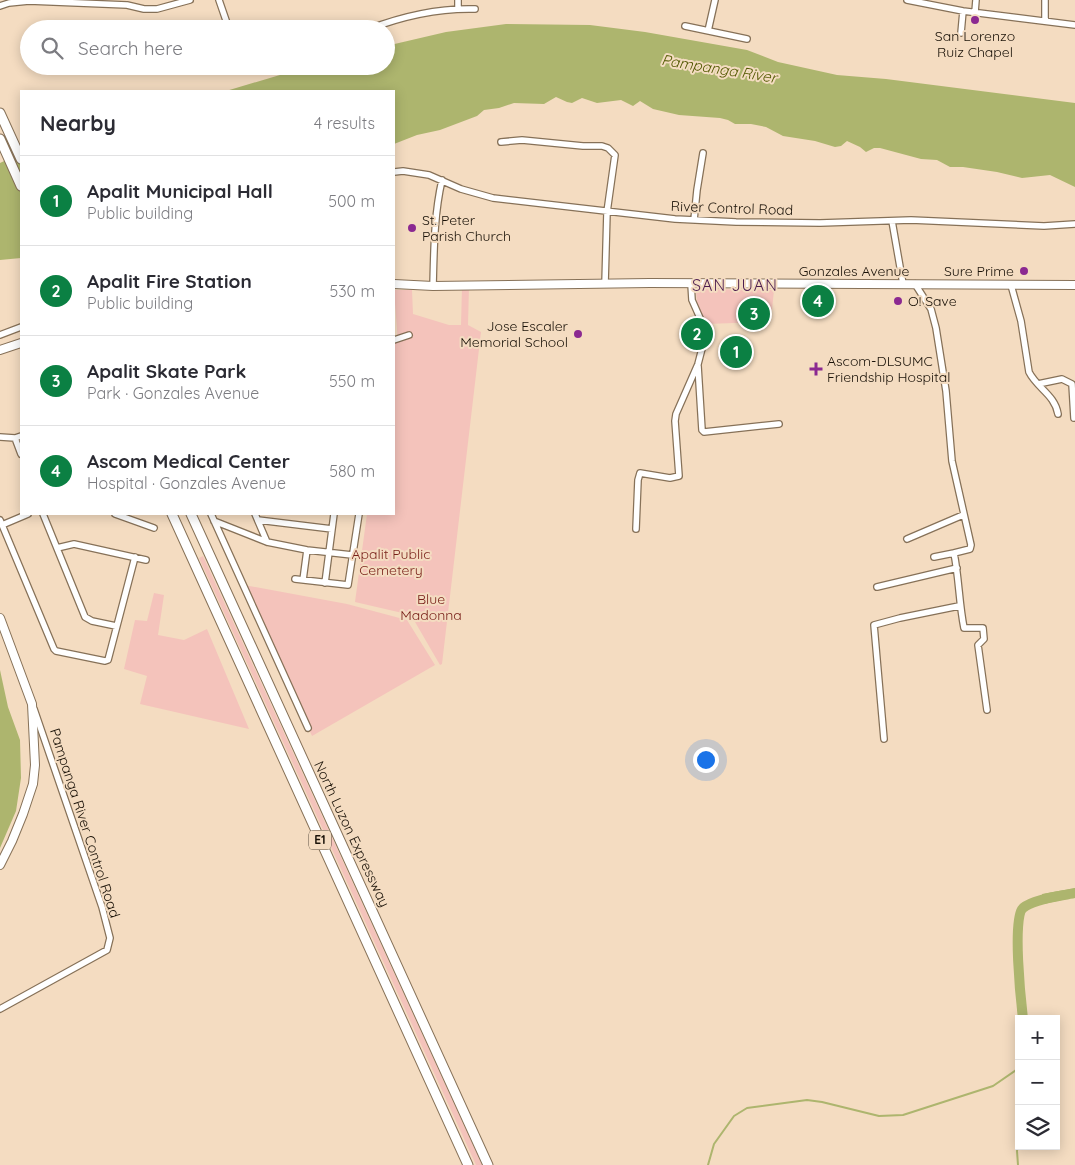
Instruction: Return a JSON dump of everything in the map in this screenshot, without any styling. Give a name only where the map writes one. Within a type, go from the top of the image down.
[{"type":"highway","points":[[0,112],[20,157]]},
{"type":"highway","points":[[0,139],[20,184]]},
{"type":"highway","name":"E1","points":[[172,515],[468,1165]]},
{"type":"highway","name":"North Luzon Expressway","points":[[191,515],[488,1165]]},
{"type":"main road","name":"Gonzales Avenue","points":[[395,284],[433,286],[605,284],[1075,285]]},
{"type":"main road","points":[[0,350],[20,343]]},
{"type":"main road","name":"Pampanga River Control Road","points":[[0,618],[32,704]]},
{"type":"main road","points":[[0,865],[18,828],[33,784],[35,758],[32,704]]},
{"type":"street","points":[[0,6],[9,2],[30,1],[127,5],[144,9],[157,9],[190,0]]},
{"type":"street","points":[[219,0],[227,20]]},
{"type":"street","points":[[458,0],[458,9]]},
{"type":"street","points":[[708,30],[715,0]]},
{"type":"street","points":[[908,0],[963,11],[1075,25]]},
{"type":"street","points":[[975,12],[976,0]]},
{"type":"street","points":[[1045,0],[1045,21]]},
{"type":"street","points":[[395,20],[458,9],[475,9]]},
{"type":"street","points":[[961,34],[963,11]]},
{"type":"street","points":[[685,26],[747,39]]},
{"type":"street","points":[[501,142],[522,140],[602,146],[608,148],[614,155],[607,212],[605,284]]},
{"type":"street","points":[[694,220],[703,153]]},
{"type":"street","name":"River Control Road","points":[[395,172],[403,171],[429,175],[461,189],[493,198],[607,212],[694,220],[820,223],[892,221],[1044,226],[1075,224]]},
{"type":"street","points":[[433,286],[435,227],[442,180]]},
{"type":"street","points":[[892,221],[903,284]]},
{"type":"street","points":[[636,529],[640,473],[670,478],[679,476],[676,414],[698,364],[705,337],[704,327],[692,300],[692,284]]},
{"type":"street","points":[[914,284],[931,309],[936,328],[946,391],[952,461],[971,545],[970,549],[934,557]]},
{"type":"street","points":[[1011,285],[1021,321],[1029,372],[1032,378],[1056,403],[1058,414]]},
{"type":"street","points":[[0,335],[20,327]]},
{"type":"street","points":[[395,340],[409,335]]},
{"type":"street","points":[[698,364],[702,430],[704,432],[779,424]]},
{"type":"street","points":[[1038,384],[1062,380],[1072,384],[1074,418]]},
{"type":"street","points":[[0,437],[18,437]]},
{"type":"street","points":[[25,515],[1,522],[56,651],[107,661],[135,557]]},
{"type":"street","points":[[43,515],[85,617],[92,621],[116,626]]},
{"type":"street","points":[[119,515],[154,528]]},
{"type":"street","points":[[211,515],[308,728]]},
{"type":"street","points":[[326,583],[334,515]]},
{"type":"street","points":[[295,579],[348,585],[359,515]]},
{"type":"street","points":[[908,540],[963,515]]},
{"type":"street","points":[[257,517],[267,542]]},
{"type":"street","points":[[257,517],[332,529]]},
{"type":"street","points":[[214,521],[267,542],[306,550],[352,555]]},
{"type":"street","points":[[58,548],[74,544],[146,560]]},
{"type":"street","points":[[304,580],[306,550]]},
{"type":"street","points":[[954,553],[957,568],[959,606],[964,628],[983,628],[984,639],[978,645],[987,710]]},
{"type":"street","points":[[877,587],[957,568]]},
{"type":"street","points":[[884,739],[874,625],[959,606]]},
{"type":"street","name":"Pampanga River Control Road","points":[[0,1009],[107,950],[110,938],[94,881],[32,704]]},
{"type":"green space","points":[[462,287],[469,287],[468,325],[481,332],[442,664],[440,665],[411,615],[355,602],[367,515],[395,515],[395,343],[398,342],[395,290],[412,290],[413,314],[449,325],[461,325]]},
{"type":"green space","points":[[696,289],[774,290],[772,310],[763,322],[706,324],[697,305]]},
{"type":"green space","points":[[203,556],[482,1165],[476,1165],[199,558]]},
{"type":"green space","points":[[244,585],[347,604],[407,620],[435,665],[312,736]]},
{"type":"green space","points":[[154,593],[164,595],[158,635],[184,640],[207,629],[249,729],[140,704],[147,676],[124,669],[135,620],[147,621]]},
{"type":"water","name":"Pampanga River","points":[[506,24],[590,25],[645,32],[747,50],[778,62],[837,75],[886,79],[1075,103],[1075,187],[1050,175],[1022,178],[997,172],[950,167],[937,160],[921,159],[880,148],[874,148],[866,152],[847,141],[841,146],[835,147],[815,141],[783,136],[766,127],[751,124],[735,124],[720,118],[679,115],[653,109],[640,101],[633,106],[621,100],[597,103],[582,98],[572,103],[556,97],[544,104],[514,103],[484,110],[477,116],[440,130],[417,135],[395,144],[395,90],[229,90],[280,75],[395,75],[395,44],[446,32]]},
{"type":"water","points":[[20,153],[20,258],[0,260],[0,163]]},
{"type":"water","points":[[0,670],[8,707],[20,740],[21,778],[16,811],[0,848]]},
{"type":"water","points":[[1075,888],[1075,897],[1044,904],[1042,894]]},
{"type":"waterway","points":[[1023,1015],[1018,960],[1018,927],[1023,908],[1034,902],[1075,893]]},
{"type":"waterway","points":[[708,1165],[714,1144],[734,1116],[747,1108],[807,1100],[879,1116],[903,1115],[993,1086],[1015,1071]]},
{"type":"waterway","points":[[1017,1150],[1018,1165]]},
{"type":"place","name":"San Lorenzo Ruiz Chapel","points":[[975,20]]},
{"type":"place","name":"St. Peter Parish Church","points":[[412,228]]},
{"type":"place","name":"Sure Prime","points":[[1024,271]]},
{"type":"place","name":"Ascom Medical Center","points":[[818,301]]},
{"type":"place","name":"O! Save","points":[[898,301]]},
{"type":"place","name":"Apalit Skate Park","points":[[754,314]]},
{"type":"place","name":"Jose Escaler Memorial School","points":[[578,334]]},
{"type":"place","name":"Apalit Fire Station","points":[[697,334]]},
{"type":"place","name":"Apalit Municipal Hall","points":[[736,352]]},
{"type":"place","name":"Ascom-DLSUMC Friendship Hospital","points":[[816,369]]},
{"type":"district","name":"SAN JUAN","points":[[735,285]]},
{"type":"park label","name":"Apalit Public Cemetery","points":[[391,562]]},
{"type":"park label","name":"Blue Madonna","points":[[431,608]]}]
